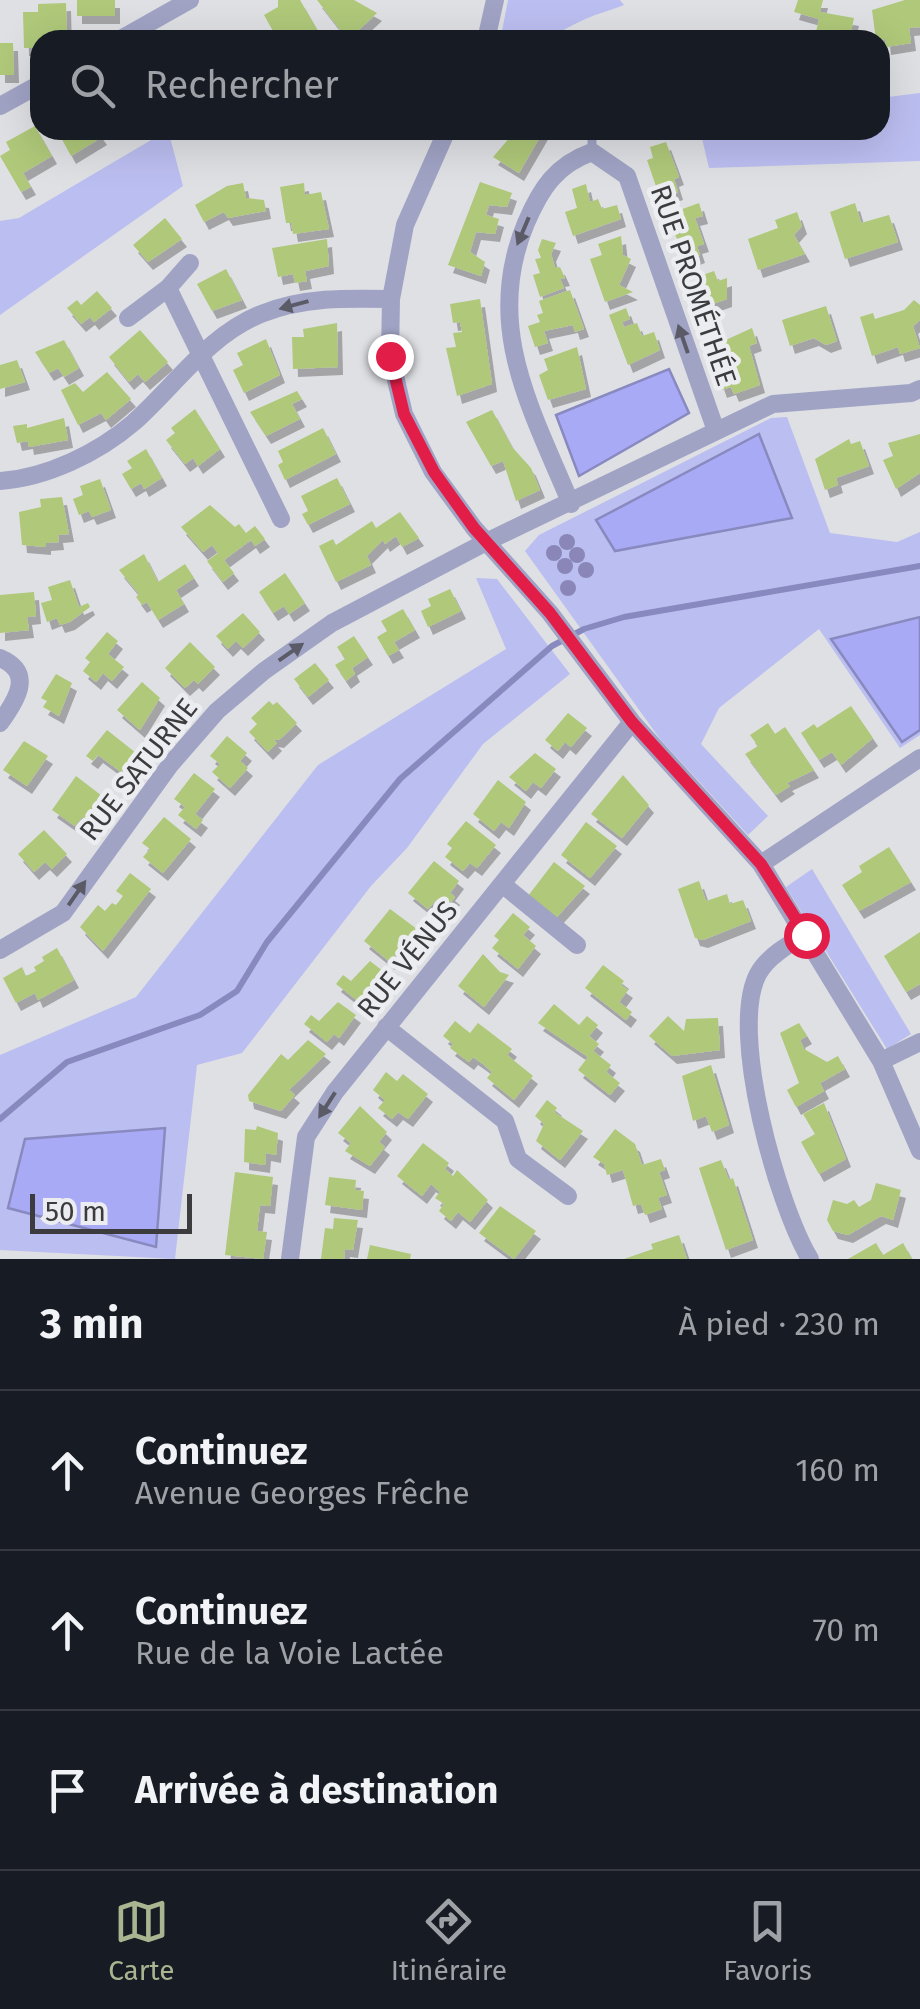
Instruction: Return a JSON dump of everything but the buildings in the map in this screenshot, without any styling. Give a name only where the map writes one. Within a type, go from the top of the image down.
[{"type":"street","points":[[137,30],[190,0]]},
{"type":"street","points":[[488,30],[496,0]]},
{"type":"street","points":[[0,106],[30,90]]},
{"type":"street","points":[[443,140],[405,225],[391,299],[390,356],[404,414],[434,472],[486,542],[550,613],[632,722],[761,864],[881,1061],[920,1151]]},
{"type":"street","points":[[571,504],[519,380],[508,318],[512,257],[538,194],[565,162],[592,152]]},
{"type":"street","name":"RUE PROMÉTHÉE","points":[[592,152],[626,176],[716,431]]},
{"type":"street","points":[[128,318],[168,288],[190,263]]},
{"type":"street","points":[[168,288],[281,519]]},
{"type":"street","points":[[0,481],[73,462],[131,425],[228,332],[262,314],[318,298],[391,299]]},
{"type":"street","name":"RUE SATURNE","points":[[0,950],[63,913],[170,765],[217,711],[264,671],[332,623],[486,542],[773,404],[911,393],[920,388]]},
{"type":"street","points":[[0,658],[10,663],[21,678],[20,695],[0,722]]},
{"type":"street","name":"RUE VÉNUS","points":[[290,1259],[306,1137],[335,1092],[632,722]]},
{"type":"street","points":[[761,864],[920,758]]},
{"type":"street","points":[[502,884],[577,945]]},
{"type":"street","points":[[806,935],[759,971],[753,988],[751,1063],[768,1152],[810,1259]]},
{"type":"street","points":[[386,1028],[505,1121],[518,1159],[568,1196]]},
{"type":"street","points":[[881,1061],[920,1042]]},
{"type":"lane","points":[[592,140],[592,152]]},
{"type":"shaded area","points":[[508,0],[620,0],[624,5],[563,30],[502,30]]},
{"type":"shaded area","points":[[920,93],[920,161],[709,168],[702,140],[890,140],[890,97]]},
{"type":"shaded area","points":[[151,140],[171,140],[183,186],[0,315],[0,221],[19,218]]},
{"type":"shaded area","points":[[669,369],[689,413],[579,476],[556,415]]},
{"type":"shaded area","points":[[787,417],[830,533],[897,542],[920,532],[920,735],[900,748],[819,629],[719,708],[701,744],[768,816],[748,835],[660,739],[525,551],[539,535],[771,418]]},
{"type":"shaded area","points":[[759,434],[792,518],[615,551],[596,520]]},
{"type":"shaded area","points":[[476,578],[497,579],[570,674],[483,744],[407,848],[371,886],[242,1053],[197,1065],[175,1259],[0,1250],[0,1055],[136,997],[318,765],[506,649]]},
{"type":"shaded area","points":[[920,617],[920,730],[902,742],[831,639]]},
{"type":"shaded area","points":[[812,869],[911,1034],[887,1049],[786,887]]},
{"type":"shaded area","points":[[165,1128],[156,1247],[8,1208],[25,1139]]},
{"type":"waterway","points":[[0,1119],[67,1062],[200,1015],[237,991],[267,942],[400,779],[552,646],[584,629],[624,617],[920,566]]},
{"type":"route","points":[[390,356],[404,414],[434,472],[474,528],[550,613],[632,722],[761,864],[806,935]]}]
